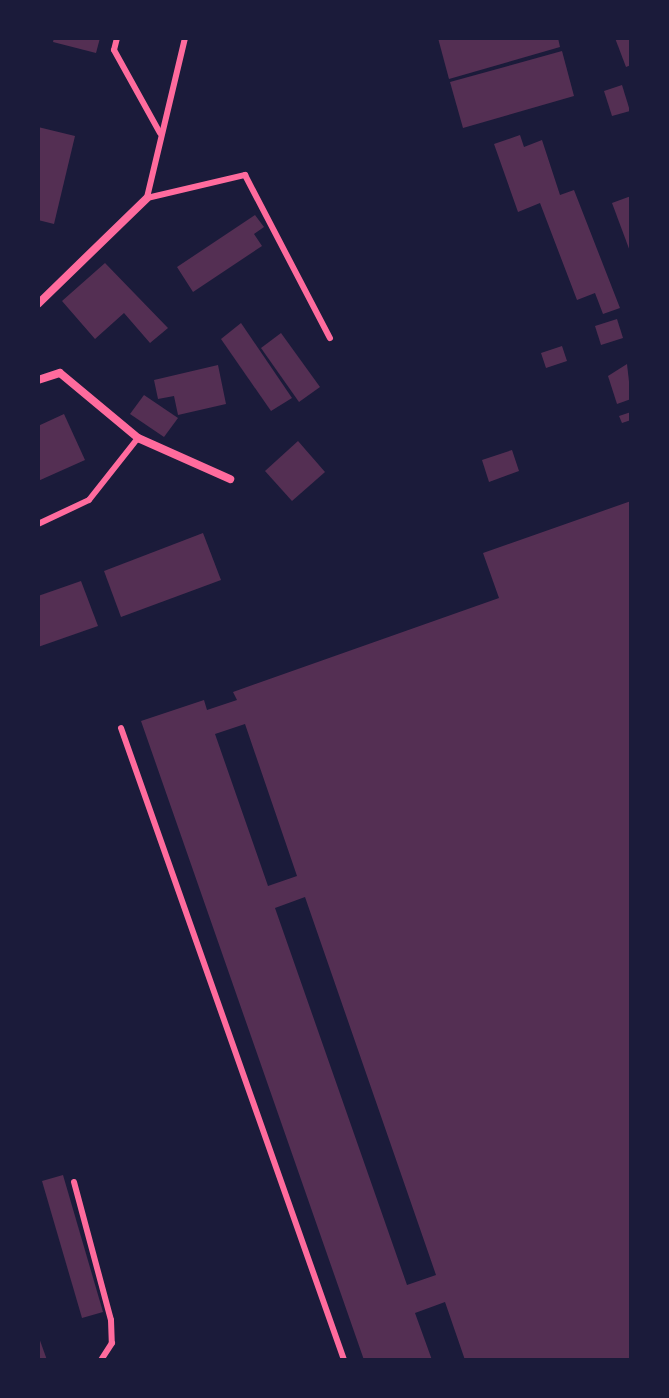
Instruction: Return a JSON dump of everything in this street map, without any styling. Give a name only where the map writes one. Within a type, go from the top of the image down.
[{"type":"street","points":[[38,304],[147,198]]},
{"type":"street","points":[[38,380],[60,373],[138,438],[230,479]]},
{"type":"lane","points":[[117,38],[114,50],[160,133]]},
{"type":"lane","points":[[185,38],[147,198],[245,175],[330,338]]},
{"type":"lane","points":[[38,524],[89,500],[138,438]]},
{"type":"lane","points":[[121,728],[344,1360]]},
{"type":"lane","points":[[74,1182],[111,1320],[112,1343],[101,1360]]},
{"type":"building","points":[[54,38],[100,38],[96,53],[53,42]]},
{"type":"building","points":[[438,38],[558,38],[560,47],[449,79]]},
{"type":"building","points":[[615,38],[631,38],[631,65],[626,67]]},
{"type":"building","points":[[562,51],[574,96],[463,128],[450,82]]},
{"type":"building","points":[[622,85],[630,111],[612,116],[604,91]]},
{"type":"building","points":[[38,127],[75,136],[54,224],[38,220]]},
{"type":"building","points":[[520,135],[524,147],[542,140],[560,195],[574,190],[620,308],[603,314],[595,293],[577,300],[540,203],[518,212],[494,144]]},
{"type":"building","points":[[631,196],[631,254],[612,203]]},
{"type":"building","points":[[255,215],[264,227],[254,234],[262,246],[193,292],[177,267]]},
{"type":"building","points":[[105,263],[168,328],[150,343],[124,313],[95,339],[62,301]]},
{"type":"building","points":[[617,319],[623,338],[601,345],[595,326]]},
{"type":"building","points":[[241,323],[292,398],[271,411],[221,339]]},
{"type":"building","points":[[281,333],[320,387],[299,402],[261,348]]},
{"type":"building","points":[[562,346],[567,361],[546,368],[541,353]]},
{"type":"building","points":[[627,364],[631,399],[617,404],[608,376]]},
{"type":"building","points":[[218,365],[226,404],[178,415],[174,396],[158,399],[154,380]]},
{"type":"building","points":[[144,395],[178,418],[164,437],[130,414]]},
{"type":"building","points":[[631,412],[631,420],[622,423],[619,416]]},
{"type":"building","points":[[64,414],[85,460],[38,481],[38,426]]},
{"type":"building","points":[[298,441],[325,472],[292,501],[265,471]]},
{"type":"building","points":[[512,450],[519,471],[489,482],[482,460]]},
{"type":"building","points":[[631,501],[631,1360],[465,1360],[445,1302],[415,1313],[432,1360],[364,1360],[141,721],[204,700],[207,710],[237,700],[233,692],[499,598],[483,553]],"holes":[[[245,724],[297,876],[268,886],[215,734]],[[305,897],[436,1275],[407,1285],[275,908]]]},
{"type":"building","points":[[203,533],[221,580],[121,617],[104,571]]},
{"type":"building","points":[[81,581],[98,626],[38,647],[38,596]]},
{"type":"building","points":[[63,1175],[103,1312],[82,1318],[42,1181]]},
{"type":"building","points":[[38,1335],[47,1360],[38,1360]]}]
